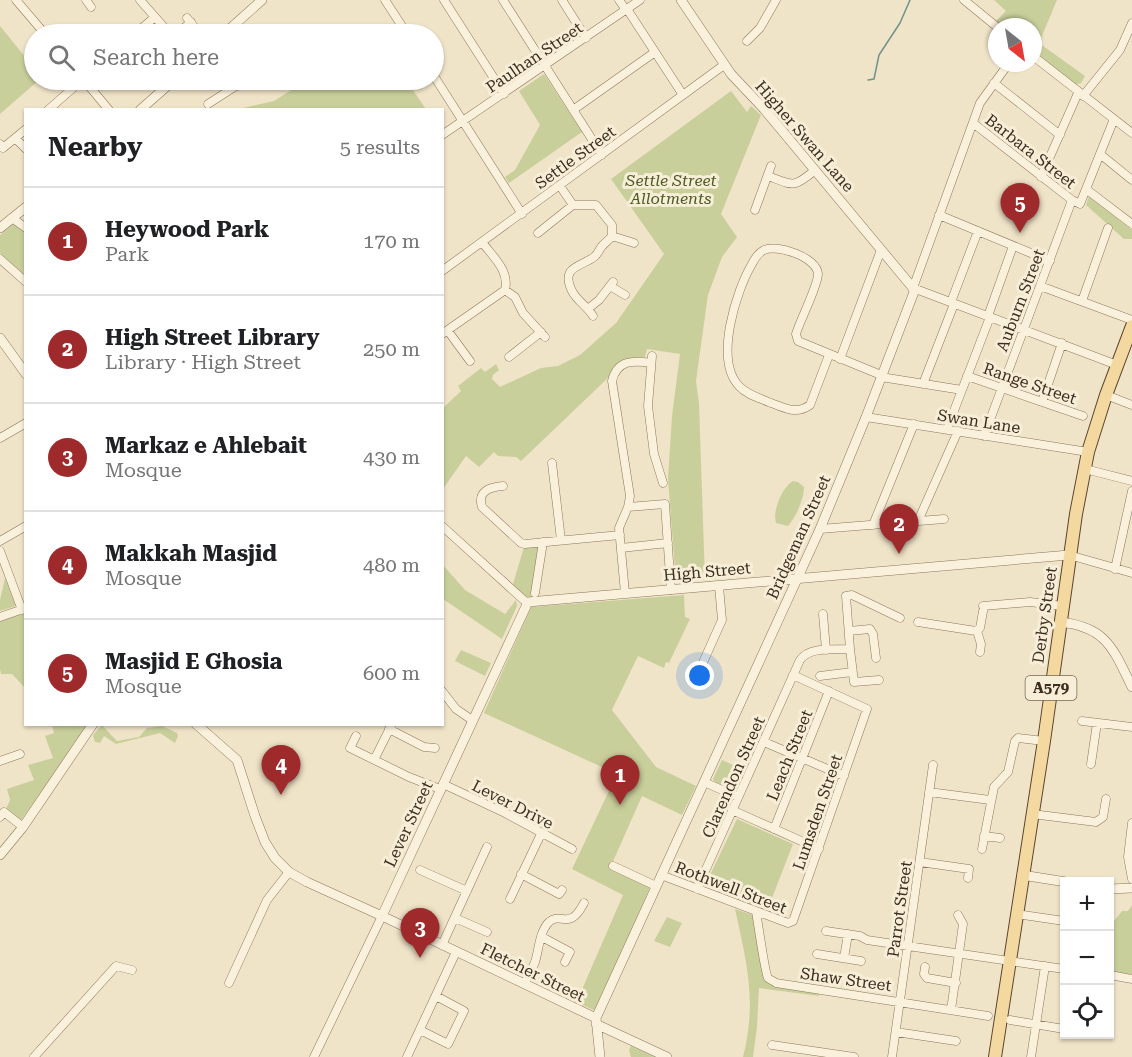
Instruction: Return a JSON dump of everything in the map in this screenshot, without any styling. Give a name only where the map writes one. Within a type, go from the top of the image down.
[{"type":"main road","name":"Derby Street","points":[[995,1057],[1044,741],[1069,555],[1088,452],[1132,326]]},
{"type":"street","points":[[16,0],[36,24]]},
{"type":"street","points":[[140,0],[161,24]]},
{"type":"street","points":[[239,24],[262,0]]},
{"type":"street","points":[[385,0],[401,24]]},
{"type":"street","points":[[444,0],[504,94]]},
{"type":"street","points":[[503,0],[602,155]]},
{"type":"street","points":[[562,0],[586,38]]},
{"type":"street","points":[[620,0],[683,95]]},
{"type":"street","name":"Paulhan Street","points":[[444,134],[640,0]]},
{"type":"street","name":"Higher Swan Lane","points":[[681,0],[724,65],[764,109],[913,288]]},
{"type":"street","points":[[747,41],[776,0]]},
{"type":"street","points":[[964,0],[988,20]]},
{"type":"street","points":[[147,24],[155,17]]},
{"type":"street","points":[[1041,177],[1081,94],[1120,50],[1132,23]]},
{"type":"street","points":[[573,110],[654,52]]},
{"type":"street","points":[[1042,63],[1132,133]]},
{"type":"street","name":"Settle Street","points":[[444,270],[724,65]]},
{"type":"street","name":"Bridgeman Street","points":[[596,1021],[820,529],[913,294],[913,288],[980,103],[1002,72]]},
{"type":"street","points":[[994,83],[1060,135]]},
{"type":"street","points":[[50,108],[71,90]]},
{"type":"street","points":[[92,90],[107,108]]},
{"type":"street","points":[[141,108],[162,90]]},
{"type":"street","points":[[212,104],[231,90]]},
{"type":"street","points":[[443,90],[522,214]]},
{"type":"street","points":[[1072,200],[1080,204],[1114,119]]},
{"type":"street","name":"Barbara Street","points":[[973,123],[1072,200]]},
{"type":"street","points":[[2,146],[24,131]]},
{"type":"street","points":[[15,138],[24,147]]},
{"type":"street","points":[[1100,154],[1132,180]]},
{"type":"street","points":[[755,210],[761,202],[771,166]]},
{"type":"street","points":[[768,176],[793,184],[800,182],[815,170]]},
{"type":"street","points":[[560,186],[573,205]]},
{"type":"street","points":[[1086,189],[1132,224]]},
{"type":"street","name":"Auburn Street","points":[[984,436],[1072,200]]},
{"type":"street","points":[[538,233],[573,205],[593,204],[599,207],[612,225],[612,236],[595,257],[578,264],[570,273],[571,290],[591,312],[612,284],[625,295]]},
{"type":"street","points":[[6,223],[24,209]]},
{"type":"street","points":[[939,215],[1050,261]]},
{"type":"street","points":[[6,223],[24,228]]},
{"type":"street","points":[[1082,301],[1108,228]]},
{"type":"street","points":[[923,384],[978,231]]},
{"type":"street","points":[[612,236],[634,243]]},
{"type":"street","points":[[469,355],[445,333],[505,290],[507,279],[482,242]]},
{"type":"street","points":[[946,429],[1013,246]]},
{"type":"street","points":[[829,354],[810,405],[803,410],[794,411],[746,393],[738,386],[729,366],[728,348],[731,323],[742,283],[757,255],[761,252],[777,248],[805,258],[815,266],[818,273],[817,279],[796,334],[801,343],[840,358],[881,376],[962,390]]},
{"type":"street","points":[[840,358],[881,250]]},
{"type":"street","points":[[0,259],[24,280]]},
{"type":"street","points":[[561,271],[570,273]]},
{"type":"street","points":[[1040,286],[1132,320]]},
{"type":"street","points":[[913,288],[1117,365]]},
{"type":"street","points":[[505,290],[515,297],[523,313],[543,335],[515,348],[508,357]]},
{"type":"street","points":[[0,338],[24,371]]},
{"type":"street","points":[[1042,402],[1062,343]]},
{"type":"street","points":[[625,593],[620,525],[628,507],[629,485],[612,381],[616,370],[627,361],[651,359],[648,406],[653,449],[663,483]]},
{"type":"street","name":"Range Street","points":[[967,376],[1083,416]]},
{"type":"street","points":[[1106,396],[1132,405]]},
{"type":"street","name":"Swan Lane","points":[[866,417],[1088,452]]},
{"type":"street","points":[[0,438],[24,424]]},
{"type":"street","points":[[873,525],[914,424]]},
{"type":"street","points":[[918,521],[958,431]]},
{"type":"street","points":[[552,463],[561,540]]},
{"type":"street","points":[[1085,469],[1132,481]]},
{"type":"street","points":[[503,486],[488,488],[483,492],[480,502],[483,509],[521,543],[620,535]]},
{"type":"street","points":[[1114,569],[1132,491]]},
{"type":"street","points":[[628,507],[665,504],[671,590]]},
{"type":"street","points":[[820,529],[944,519]]},
{"type":"street","points":[[0,541],[24,527]]},
{"type":"street","points":[[444,528],[527,603]]},
{"type":"street","points":[[535,593],[533,583],[543,542]]},
{"type":"street","points":[[621,548],[668,543]]},
{"type":"street","points":[[0,551],[24,609],[0,617]]},
{"type":"street","points":[[1069,555],[1132,573]]},
{"type":"street","name":"High Street","points":[[527,603],[1069,555]]},
{"type":"street","points":[[696,678],[722,620],[719,586]]},
{"type":"street","points":[[879,680],[854,682],[846,596],[852,595],[900,618]]},
{"type":"street","points":[[977,631],[980,628],[983,606],[1034,602],[1062,606]]},
{"type":"street","name":"Lever Street","points":[[314,1057],[527,603]]},
{"type":"street","points":[[823,614],[820,624],[826,650],[850,649]]},
{"type":"street","points":[[918,622],[931,628],[977,631]]},
{"type":"street","points":[[1060,622],[1081,625],[1102,636],[1111,646],[1131,684]]},
{"type":"street","points":[[849,631],[870,629],[873,633],[875,658]]},
{"type":"street","points":[[977,631],[981,644],[980,652]]},
{"type":"street","name":"Clarendon Street","points":[[697,889],[803,656],[814,651],[826,650]]},
{"type":"street","points":[[824,677],[852,672]]},
{"type":"street","points":[[793,675],[829,691]]},
{"type":"street","name":"Lumsden Street","points":[[792,922],[867,709],[829,691]]},
{"type":"street","name":"Leach Street","points":[[774,829],[829,691]]},
{"type":"street","points":[[444,694],[456,709],[472,720]]},
{"type":"street","points":[[1082,721],[1132,727]]},
{"type":"street","points":[[1091,764],[1097,723]]},
{"type":"street","points":[[0,855],[24,827],[92,726]]},
{"type":"street","name":"Fletcher Street","points":[[198,726],[237,760],[265,842],[275,858],[290,872],[524,984],[667,1057]]},
{"type":"street","points":[[374,760],[390,727],[412,745],[435,748]]},
{"type":"street","name":"Lever Drive","points":[[356,736],[350,748],[505,813],[572,849]]},
{"type":"street","points":[[982,849],[994,787],[1008,772],[1016,739],[1044,741]]},
{"type":"street","points":[[764,742],[844,776]]},
{"type":"street","points":[[0,761],[20,754]]},
{"type":"street","name":"Parrot Street","points":[[892,1057],[933,765]]},
{"type":"street","points":[[704,782],[738,797]]},
{"type":"street","points":[[929,792],[990,800]]},
{"type":"street","points":[[1032,814],[1099,821],[1104,814],[1106,799]]},
{"type":"street","points":[[732,810],[819,849]]},
{"type":"street","points":[[0,817],[4,812],[24,827]]},
{"type":"street","points":[[1132,823],[1128,856],[1132,879]]},
{"type":"street","points":[[510,899],[541,834]]},
{"type":"street","points":[[984,836],[1000,838]]},
{"type":"street","points":[[442,945],[487,847]]},
{"type":"street","points":[[920,862],[969,869],[968,878]]},
{"type":"street","points":[[613,866],[656,886]]},
{"type":"street","points":[[420,870],[467,891]]},
{"type":"street","points":[[229,983],[267,900],[290,872]]},
{"type":"street","points":[[521,874],[560,894],[562,890]]},
{"type":"street","name":"Rothwell Street","points":[[661,875],[756,912],[788,923],[792,922]]},
{"type":"street","points":[[1022,875],[1060,881]]},
{"type":"street","points":[[1114,889],[1132,888]]},
{"type":"street","points":[[524,984],[536,961],[537,949],[550,922],[572,919],[584,903]]},
{"type":"street","name":"Shaw Street","points":[[756,912],[766,972],[769,979],[776,983],[988,1016]]},
{"type":"street","points":[[1016,914],[1060,920]]},
{"type":"street","points":[[951,1010],[963,924],[958,915]]},
{"type":"street","points":[[455,918],[486,932]]},
{"type":"street","points":[[826,931],[867,940],[1060,968]]},
{"type":"street","points":[[844,958],[848,934]]},
{"type":"street","points":[[542,937],[570,952],[565,962]]},
{"type":"street","points":[[407,1057],[456,952]]},
{"type":"street","points":[[817,954],[861,961]]},
{"type":"street","points":[[34,1057],[116,966],[132,970]]},
{"type":"street","points":[[1032,1057],[1046,966]]},
{"type":"street","points":[[925,967],[924,974],[927,978],[956,983]]},
{"type":"street","points":[[1114,976],[1132,979]]},
{"type":"street","points":[[420,1030],[448,1044],[464,1011],[435,996]]},
{"type":"street","points":[[1010,1020],[1060,1028]]},
{"type":"street","points":[[596,1021],[600,1057]]},
{"type":"street","points":[[896,1032],[956,1041]]},
{"type":"street","points":[[772,1045],[854,1057]]},
{"type":"green space","points":[[994,0],[1057,0],[1042,36],[1042,18],[999,18],[1006,11]]},
{"type":"green space","points":[[0,26],[24,56],[24,90],[28,90],[0,114]]},
{"type":"green space","points":[[1042,45],[1085,76],[1081,83],[1074,85],[1042,58]]},
{"type":"green space","points":[[544,74],[582,132],[509,183],[505,177],[515,170],[540,125],[519,91]]},
{"type":"green space","points":[[291,90],[413,90],[425,108],[243,108],[274,101]]},
{"type":"green space","name":"Settle Street Allotments","points":[[731,91],[747,112],[751,106],[761,115],[721,214],[737,237],[722,257],[708,295],[696,381],[699,403],[705,580],[676,582],[668,479],[672,416],[680,354],[647,349],[645,357],[624,360],[521,461],[516,457],[498,456],[494,452],[479,467],[466,456],[444,488],[444,407],[461,391],[458,386],[481,368],[485,372],[496,364],[499,370],[492,379],[500,387],[541,368],[558,366],[580,355],[616,323],[664,254],[611,179]]},
{"type":"green space","points":[[1089,196],[1132,230],[1132,239],[1124,239],[1086,205]]},
{"type":"green space","points":[[13,224],[24,232],[24,275],[0,253],[0,235]]},
{"type":"green space","points":[[793,481],[804,487],[799,508],[788,526],[776,523],[775,513],[779,500]]},
{"type":"green space","points":[[543,542],[534,601],[527,603],[512,587],[525,544]]},
{"type":"green space","points":[[444,566],[465,590],[505,614],[516,600],[517,606],[502,639],[444,600]]},
{"type":"green space","points":[[5,578],[16,606],[0,611],[0,600]]},
{"type":"green space","points":[[684,595],[685,617],[690,619],[669,663],[666,662],[664,668],[638,656],[612,710],[656,767],[696,786],[682,815],[642,796],[611,866],[651,885],[596,1011],[571,1000],[580,994],[623,895],[572,869],[617,774],[484,713],[531,607]]},
{"type":"green space","points":[[24,613],[24,687],[12,674],[1,674],[0,621]]},
{"type":"green space","points":[[461,650],[491,663],[485,676],[455,661]]},
{"type":"green space","points":[[52,726],[88,726],[21,820],[6,809],[10,800],[7,789],[34,780],[28,765],[53,758],[45,736],[54,733]]},
{"type":"green space","points":[[103,726],[117,741],[139,737],[147,728],[162,726],[177,733],[178,736],[175,743],[160,733],[116,744],[104,736],[100,743],[95,742],[93,735]]},
{"type":"green space","points":[[722,760],[746,771],[736,793],[715,783],[713,779]]},
{"type":"green space","points":[[737,819],[793,844],[767,911],[718,890],[710,875]]},
{"type":"green space","points":[[1132,905],[1132,975],[1114,972],[1114,921],[1122,911],[1128,911]]},
{"type":"green space","points":[[735,909],[753,915],[764,980],[775,986],[819,993],[819,996],[759,988],[753,1057],[743,1057],[750,1000]]},
{"type":"green space","points":[[667,917],[682,923],[670,947],[654,941]]},
{"type":"green space","points":[[631,1046],[655,1057],[631,1057],[629,1050]]},
{"type":"waterway","points":[[868,80],[874,79],[879,55],[900,23],[910,0]]},
{"type":"place","name":"Masjid E Ghosia","points":[[1020,233]]},
{"type":"place","name":"High Street Library","points":[[899,554]]},
{"type":"place","name":"Makkah Masjid","points":[[281,795]]},
{"type":"place","name":"Heywood Park","points":[[620,805]]},
{"type":"place","name":"Markaz e Ahlebait","points":[[420,958]]}]
